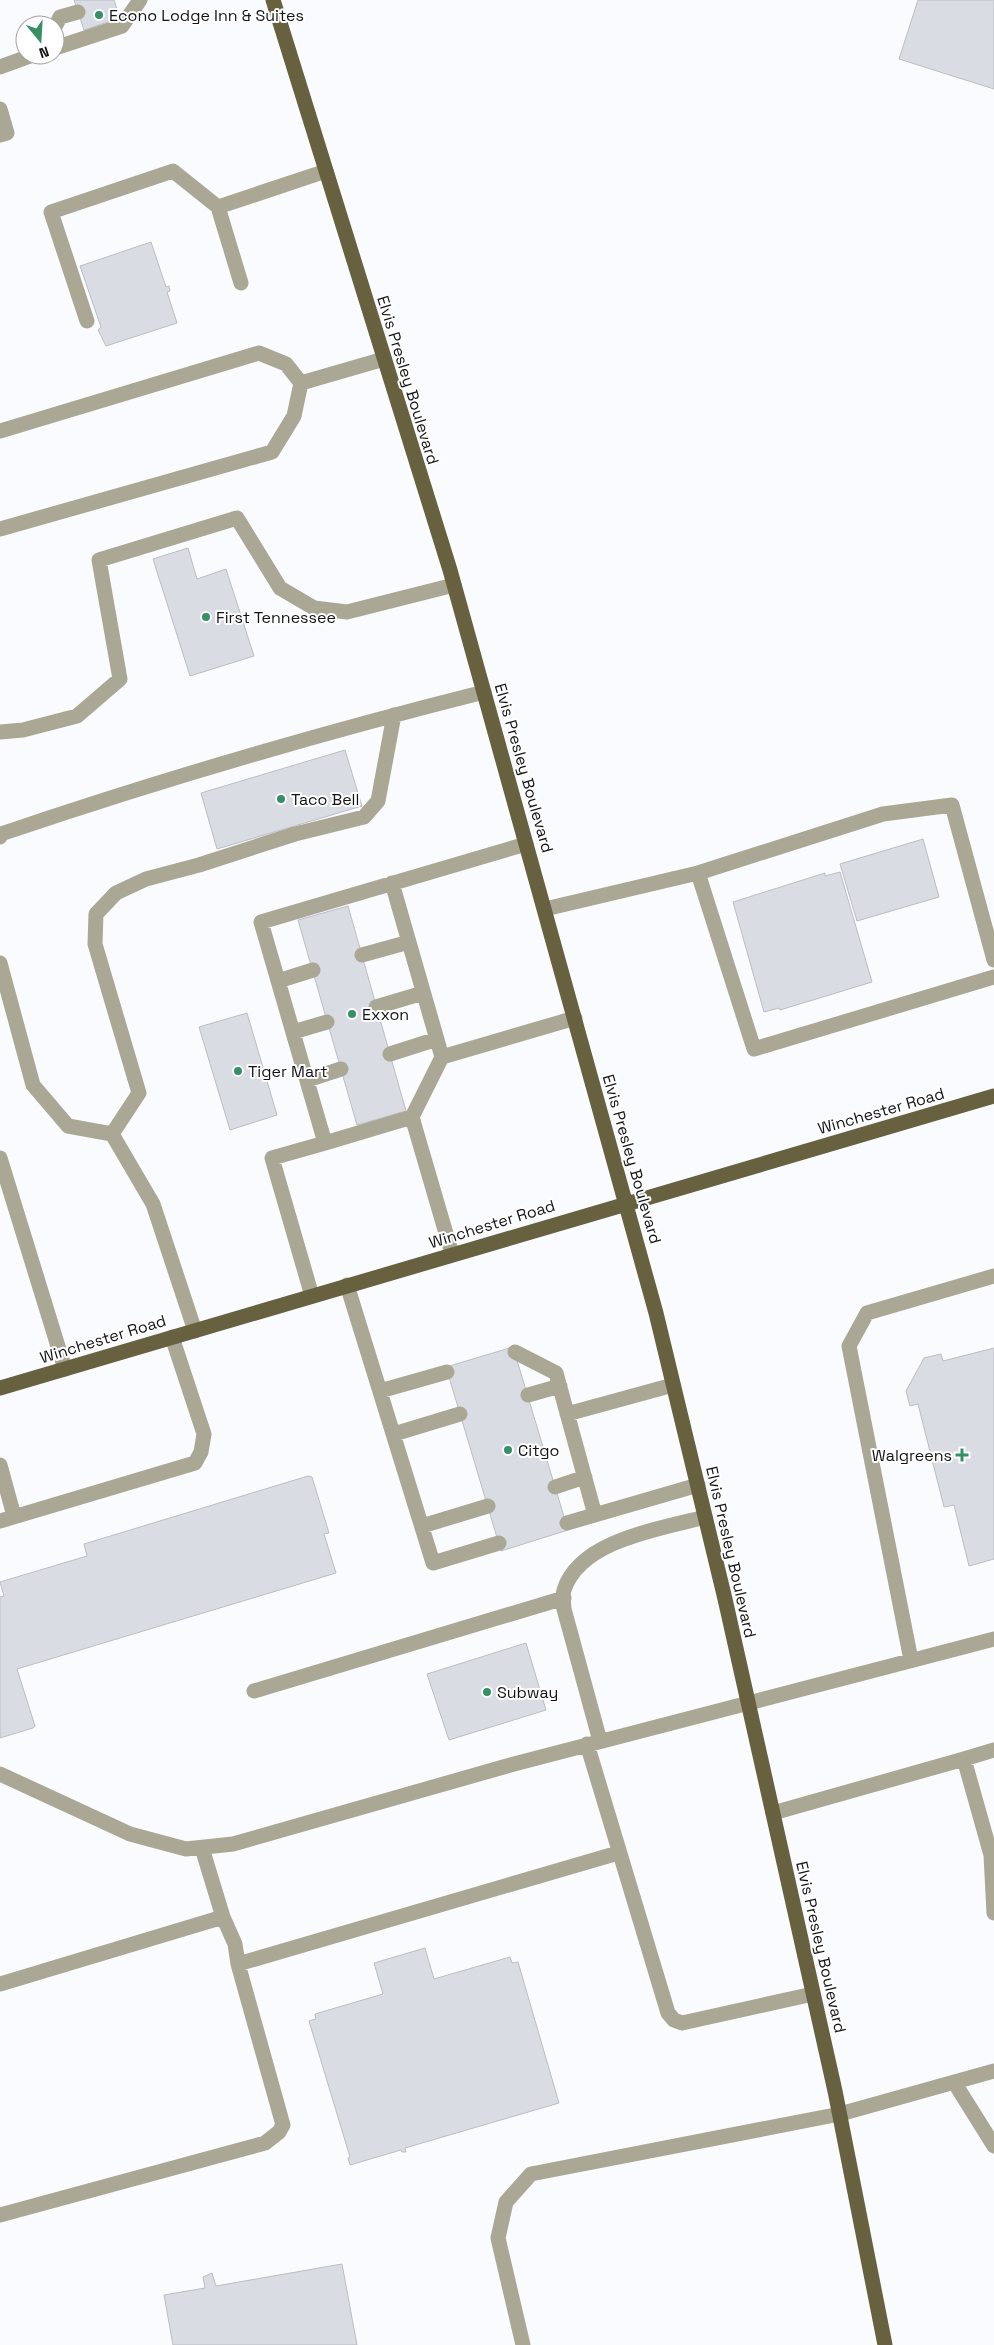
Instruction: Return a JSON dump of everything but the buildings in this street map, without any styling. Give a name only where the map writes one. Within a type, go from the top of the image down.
[{"type":"main road","name":"Elvis Presley Boulevard","points":[[273,0],[454,585],[626,1202],[698,1485],[773,1813],[840,2114],[885,2345]]},
{"type":"main road","name":"Winchester Road","points":[[0,1388],[626,1202],[994,1096]]},
{"type":"lane","points":[[65,45],[122,26],[140,0]]},
{"type":"lane","points":[[65,16],[78,12]]},
{"type":"lane","points":[[0,67],[15,62]]},
{"type":"lane","points":[[0,109],[7,133],[0,135]]},
{"type":"lane","points":[[87,321],[51,212],[173,171],[218,207],[241,283]]},
{"type":"lane","points":[[218,207],[326,172]]},
{"type":"lane","points":[[0,430],[259,352],[286,364],[301,383]]},
{"type":"lane","points":[[301,383],[384,360]]},
{"type":"lane","points":[[0,529],[272,452],[294,416],[301,383]]},
{"type":"lane","points":[[0,732],[23,730],[77,716],[120,679],[99,560],[237,518],[280,588],[314,608],[348,612],[454,585]]},
{"type":"lane","points":[[0,837],[1,834],[101,800],[394,715],[484,692]]},
{"type":"lane","points":[[112,1134],[139,1093],[95,944],[96,914],[116,893],[146,878],[199,865],[294,834],[364,817],[378,801],[394,715]]},
{"type":"lane","points":[[545,909],[698,873],[883,814],[952,804],[994,960]]},
{"type":"lane","points":[[325,1143],[261,922],[526,844]]},
{"type":"lane","points":[[698,873],[754,1049],[994,977]]},
{"type":"lane","points":[[392,883],[442,1057],[412,1118],[452,1254]]},
{"type":"lane","points":[[362,956],[409,942]]},
{"type":"lane","points":[[0,963],[33,1086],[68,1126],[112,1134],[153,1204],[194,1330]]},
{"type":"lane","points":[[278,981],[313,970]]},
{"type":"lane","points":[[376,1007],[424,993]]},
{"type":"lane","points":[[442,1057],[575,1018]]},
{"type":"lane","points":[[293,1032],[327,1022]]},
{"type":"lane","points":[[390,1054],[437,1039]]},
{"type":"lane","points":[[307,1080],[341,1069]]},
{"type":"lane","points":[[312,1296],[272,1158],[412,1118]]},
{"type":"lane","points":[[0,1158],[65,1369]]},
{"type":"lane","points":[[911,1660],[849,1346],[867,1313],[994,1276]]},
{"type":"lane","points":[[347,1285],[433,1563],[499,1544]]},
{"type":"lane","points":[[0,1465],[7,1519],[195,1463],[201,1452],[204,1434],[172,1337]]},
{"type":"lane","points":[[515,1352],[556,1373],[595,1515]]},
{"type":"lane","points":[[380,1392],[448,1372]]},
{"type":"lane","points":[[567,1414],[673,1385]]},
{"type":"lane","points":[[528,1394],[560,1386]]},
{"type":"lane","points":[[394,1434],[460,1414]]},
{"type":"lane","points":[[555,1486],[585,1477]]},
{"type":"lane","points":[[567,1524],[698,1485]]},
{"type":"lane","points":[[422,1526],[488,1506]]},
{"type":"lane","points":[[705,1517],[623,1538],[602,1547],[575,1570],[563,1591],[564,1610],[618,1853],[668,2013],[674,2020],[682,2022],[813,1994]]},
{"type":"lane","points":[[254,1691],[564,1598]]},
{"type":"lane","points":[[0,1774],[130,1834],[186,1849],[233,1844],[593,1742],[994,1639]]},
{"type":"lane","points":[[773,1813],[994,1750]]},
{"type":"lane","points":[[964,1759],[992,1854],[994,1913]]},
{"type":"lane","points":[[0,2215],[265,2143],[279,2132],[282,2125],[238,1964],[235,1944],[223,1917],[202,1848]]},
{"type":"lane","points":[[238,1964],[618,1853]]},
{"type":"lane","points":[[0,1984],[223,1917]]},
{"type":"lane","points":[[523,2345],[498,2238],[506,2202],[531,2174],[840,2114],[994,2071]]},
{"type":"lane","points":[[954,2082],[994,2146]]},
{"type":"place","name":"Econo Lodge Inn & Suites","points":[[99,15]]},
{"type":"place","name":"First Tennessee","points":[[206,617]]},
{"type":"place","name":"Taco Bell","points":[[281,799]]},
{"type":"place","name":"Exxon","points":[[352,1014]]},
{"type":"place","name":"Tiger Mart","points":[[238,1071]]},
{"type":"place","name":"Citgo","points":[[508,1450]]},
{"type":"place","name":"Walgreens","points":[[962,1455]]},
{"type":"place","name":"Subway","points":[[487,1692]]}]
